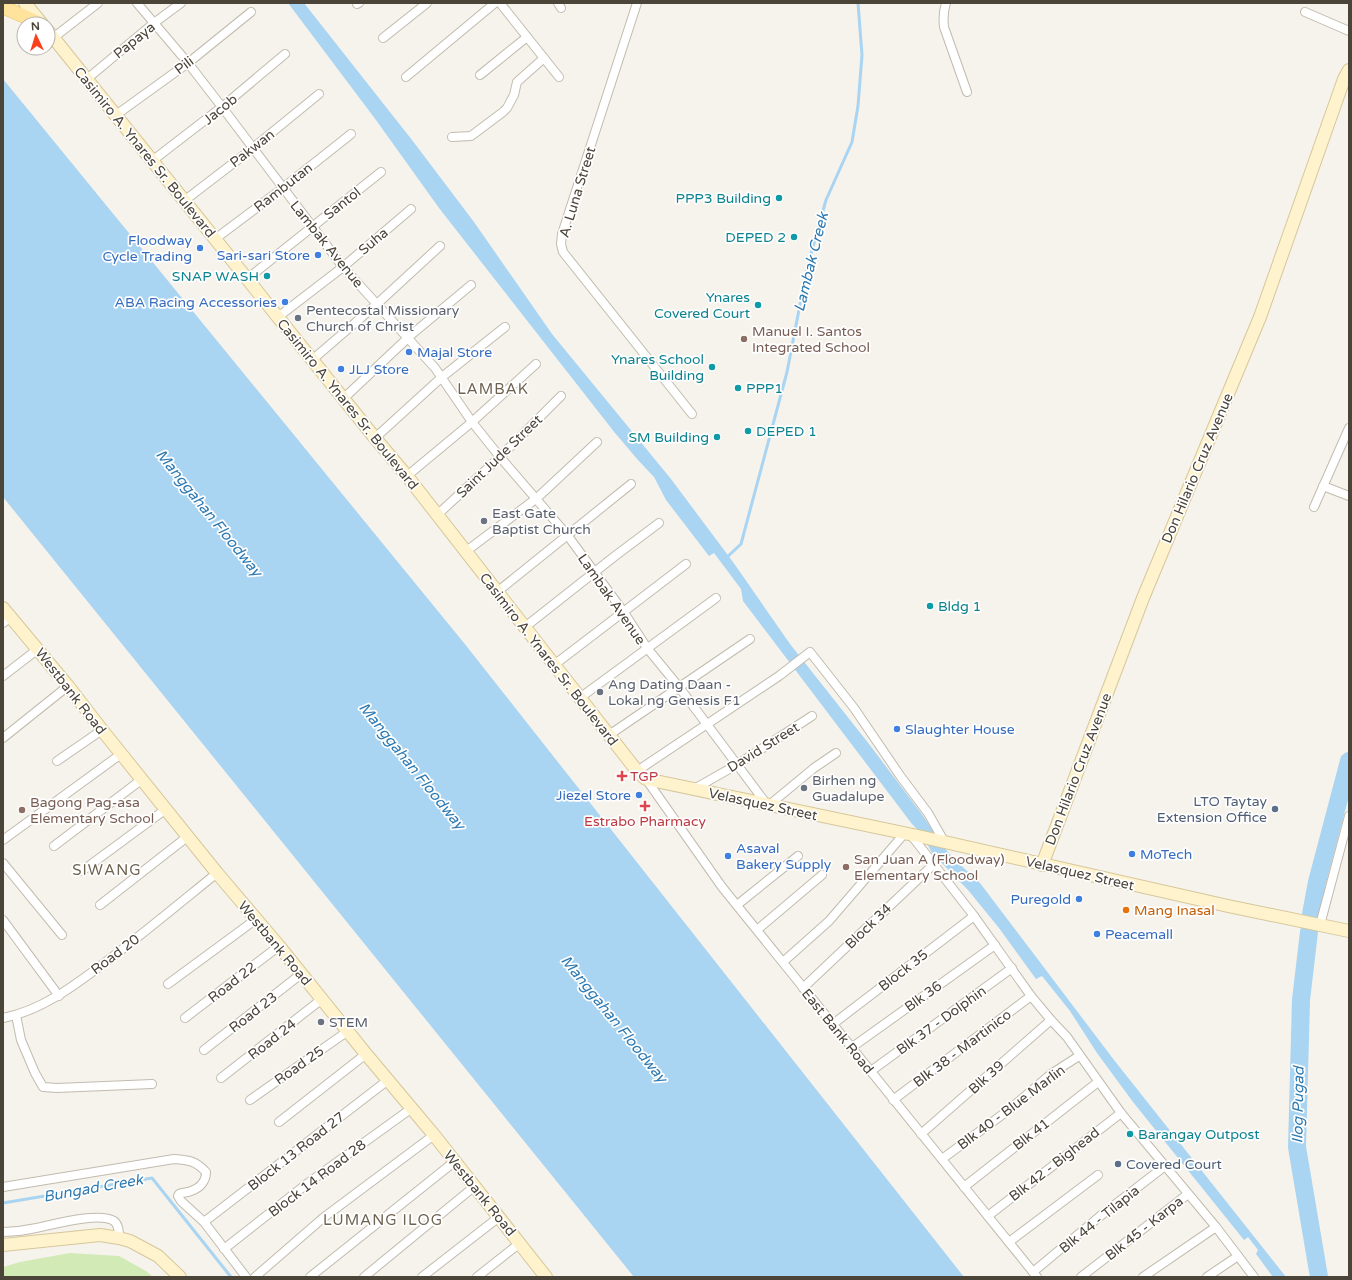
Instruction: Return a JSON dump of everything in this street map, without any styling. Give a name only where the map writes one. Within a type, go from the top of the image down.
[{"type":"main road","points":[[3,7],[24,16]]},
{"type":"street","points":[[25,3],[36,16]]},
{"type":"street","points":[[56,31],[98,3]]},
{"type":"street","name":"Lambak Avenue","points":[[137,3],[188,63],[343,267],[435,368],[472,422],[568,536],[623,611],[647,648],[738,764],[768,806]]},
{"type":"street","name":"Papaya","points":[[87,78],[154,23],[181,3]]},
{"type":"street","points":[[383,38],[427,3]]},
{"type":"street","points":[[406,77],[496,3]]},
{"type":"street","points":[[500,3],[559,77]]},
{"type":"street","name":"A. Luna Street","points":[[637,3],[562,234],[561,244],[563,252],[692,414]]},
{"type":"street","points":[[946,3],[943,11],[944,27],[967,92]]},
{"type":"street","name":"Pili","points":[[116,115],[188,63],[251,12]]},
{"type":"street","points":[[1305,12],[1349,32]]},
{"type":"street","points":[[480,75],[527,37]]},
{"type":"street","name":"Casimiro A. Ynares Sr. Boulevard","points":[[56,40],[247,280],[407,476],[637,771],[646,779]]},
{"type":"street","name":"Jacob","points":[[152,161],[222,107],[285,54]]},
{"type":"street","points":[[452,136],[471,136],[508,108],[514,95],[517,82],[544,58]]},
{"type":"street","name":"Don Hilario Cruz Avenue","points":[[1042,865],[1143,598],[1260,317],[1344,79],[1349,70]]},
{"type":"street","name":"Pakwan","points":[[184,201],[253,148],[319,94]]},
{"type":"street","name":"Rambutan","points":[[215,239],[351,134]]},
{"type":"street","name":"Santol","points":[[247,280],[381,172]]},
{"type":"street","name":"Suha","points":[[278,317],[343,267],[411,209]]},
{"type":"street","points":[[312,360],[377,304],[440,246]]},
{"type":"street","points":[[343,399],[407,339],[472,285]]},
{"type":"street","points":[[375,438],[442,377],[505,327]]},
{"type":"street","points":[[407,476],[472,422],[536,364]]},
{"type":"street","name":"Saint Jude Street","points":[[437,515],[500,457],[561,396]]},
{"type":"street","points":[[1314,507],[1323,486],[1345,448],[1349,428]]},
{"type":"street","points":[[465,552],[537,498],[597,442]]},
{"type":"street","points":[[497,592],[631,484]]},
{"type":"street","points":[[1323,486],[1349,496]]},
{"type":"street","points":[[525,627],[659,523]]},
{"type":"street","points":[[554,665],[686,564]]},
{"type":"street","points":[[581,698],[716,598]]},
{"type":"street","name":"Westbank Road","points":[[6,616],[38,650],[68,686],[217,874],[255,920],[279,946],[366,1054],[434,1135],[520,1243],[542,1275]]},
{"type":"street","points":[[609,735],[750,639]]},
{"type":"street","points":[[3,676],[38,650]]},
{"type":"street","points":[[637,771],[779,676],[807,655],[854,708],[901,777],[928,813],[945,843]]},
{"type":"street","points":[[3,738],[68,686]]},
{"type":"street","name":"David Street","points":[[694,789],[738,764],[812,716]]},
{"type":"street","points":[[57,761],[102,730]]},
{"type":"street","points":[[768,806],[814,768],[836,753]]},
{"type":"street","points":[[3,840],[121,754]]},
{"type":"street","name":"Velasquez Street","points":[[646,779],[1349,931]]},
{"type":"street","name":"East Bank Road","points":[[646,779],[722,887],[1035,1274]]},
{"type":"street","points":[[54,846],[141,780]]},
{"type":"street","points":[[82,871],[166,809]]},
{"type":"street","points":[[1320,925],[1349,816]]},
{"type":"street","points":[[783,962],[829,921],[908,835],[974,916],[1031,996],[1067,1037],[1079,1056],[1121,1113],[1216,1227],[1254,1277]]},
{"type":"street","points":[[100,905],[187,837]]},
{"type":"street","points":[[737,905],[798,856]]},
{"type":"street","points":[[3,863],[62,935]]},
{"type":"street","name":"Block 34","points":[[803,988],[933,865]]},
{"type":"street","name":"Road 20","points":[[3,1018],[16,1015],[59,996],[131,943],[217,874]]},
{"type":"street","points":[[757,930],[822,874]]},
{"type":"street","name":"Block 35","points":[[832,1024],[974,916]]},
{"type":"street","points":[[3,920],[59,996]]},
{"type":"street","points":[[168,984],[255,920]]},
{"type":"street","name":"Blk 36","points":[[851,1048],[995,945]]},
{"type":"street","name":"Road 22","points":[[185,1018],[279,946]]},
{"type":"street","name":"Blk 37 - Dolphin","points":[[871,1072],[1012,968]]},
{"type":"street","name":"Road 23","points":[[204,1050],[301,974]]},
{"type":"street","name":"Blk 38 - Martinico","points":[[893,1100],[1031,996]]},
{"type":"street","name":"Road 24","points":[[221,1078],[322,999]]},
{"type":"street","points":[[16,1015],[19,1035],[35,1073],[43,1086],[56,1088],[152,1084]]},
{"type":"street","name":"Blk 39","points":[[921,1134],[1051,1020]]},
{"type":"street","name":"Road 25","points":[[250,1100],[348,1031]]},
{"type":"street","points":[[279,1122],[366,1054]]},
{"type":"street","name":"Blk 40 - Blue Marlin","points":[[942,1159],[1010,1109],[1051,1074],[1079,1056]]},
{"type":"street","name":"Block 13 Road 27","points":[[204,1222],[388,1080]]},
{"type":"street","name":"Blk 41","points":[[964,1187],[1098,1082]]},
{"type":"street","name":"Block 14 Road 28","points":[[224,1249],[308,1183],[412,1108]]},
{"type":"street","name":"Blk 42 - Bighead","points":[[988,1216],[1121,1113]]},
{"type":"street","points":[[255,1277],[323,1218],[434,1135]]},
{"type":"street","points":[[3,1187],[174,1159],[188,1160],[199,1164],[206,1172],[206,1177],[198,1188],[191,1192],[182,1192],[178,1196],[181,1201],[204,1222],[246,1277]]},
{"type":"street","points":[[310,1277],[454,1162]]},
{"type":"street","name":"Blk 44 - Tilapia","points":[[1035,1274],[1099,1217],[1165,1166]]},
{"type":"street","points":[[1008,1242],[1098,1175]]},
{"type":"street","points":[[364,1277],[475,1186]]},
{"type":"street","name":"Blk 45 - Karpa","points":[[1082,1277],[1188,1194]]},
{"type":"street","points":[[422,1277],[499,1217]]},
{"type":"street","points":[[3,1232],[31,1229],[90,1218],[105,1218],[114,1221],[118,1226],[120,1238]]},
{"type":"street","points":[[1143,1277],[1216,1227]]},
{"type":"street","points":[[3,1245],[100,1235],[120,1238],[130,1241],[158,1256],[180,1277]]},
{"type":"street","points":[[478,1277],[520,1243]]},
{"type":"street","points":[[1207,1277],[1238,1256]]},
{"type":"green space","points":[[70,1253],[119,1256],[146,1271],[153,1277],[3,1277],[3,1267],[20,1262]]},
{"type":"water","points":[[288,3],[304,3],[412,140],[474,222],[552,334],[671,479],[733,562],[790,644],[869,744],[921,813],[943,846],[953,858],[980,883],[1114,1060],[1286,1277],[1273,1277],[1256,1254],[1258,1250],[1248,1237],[1244,1240],[1133,1102],[1097,1053],[1070,1011],[1042,976],[1036,979],[999,928],[968,890],[932,853],[922,834],[912,824],[743,601],[741,589],[714,553],[709,556],[666,500],[654,477],[615,433],[439,208],[376,120]]},
{"type":"water","name":"Manggahan Floodway","points":[[3,79],[464,643],[964,1277],[634,1277],[3,497]]},
{"type":"waterway","name":"Lambak Creek","points":[[726,558],[741,544],[787,372],[807,268],[826,200],[852,142],[858,106],[862,55],[858,3]]},
{"type":"waterway","name":"Ilog Pugad","points":[[1311,914],[1317,882],[1349,761]]},
{"type":"waterway","name":"Ilog Pugad","points":[[1309,932],[1301,1000],[1297,1147],[1319,1277]]},
{"type":"waterway","name":"Bungad Creek","points":[[3,1203],[152,1178],[231,1277]]},
{"type":"place","name":"PPP3 Building","points":[[779,198]]},
{"type":"place","name":"DEPED 2","points":[[794,237]]},
{"type":"place","name":"Floodway Cycle Trading","points":[[200,248]]},
{"type":"place","name":"Sari-sari Store","points":[[318,255]]},
{"type":"place","name":"SNAP WASH","points":[[267,276]]},
{"type":"place","name":"ABA Racing Accessories","points":[[285,302]]},
{"type":"place","name":"Ynares Covered Court","points":[[758,305]]},
{"type":"place","name":"Pentecostal Missionary Church of Christ","points":[[298,318]]},
{"type":"place","name":"Manuel I. Santos Integrated School","points":[[744,339]]},
{"type":"place","name":"Majal Store","points":[[409,352]]},
{"type":"place","name":"Ynares School Building","points":[[712,367]]},
{"type":"place","name":"JLJ Store","points":[[341,369]]},
{"type":"place","name":"PPP1","points":[[738,388]]},
{"type":"place","name":"DEPED 1","points":[[748,431]]},
{"type":"place","name":"SM Building","points":[[717,437]]},
{"type":"place","name":"East Gate Baptist Church","points":[[484,521]]},
{"type":"place","name":"Bldg 1","points":[[930,606]]},
{"type":"place","name":"Ang Dating Daan - Lokal ng Genesis F1","points":[[600,692]]},
{"type":"place","name":"Slaughter House","points":[[897,729]]},
{"type":"place","name":"TGP","points":[[622,776]]},
{"type":"place","name":"Birhen ng Guadalupe","points":[[804,788]]},
{"type":"place","name":"Jiezel Store","points":[[639,795]]},
{"type":"place","name":"Estrabo Pharmacy","points":[[645,806]]},
{"type":"place","name":"LTO Taytay Extension Office","points":[[1275,809]]},
{"type":"place","name":"Bagong Pag-asa Elementary School","points":[[22,810]]},
{"type":"place","name":"MoTech","points":[[1132,854]]},
{"type":"place","name":"Asaval Bakery Supply","points":[[728,856]]},
{"type":"place","name":"San Juan A (Floodway) Elementary School","points":[[846,867]]},
{"type":"place","name":"Puregold","points":[[1079,899]]},
{"type":"place","name":"Mang Inasal","points":[[1126,910]]},
{"type":"place","name":"Peacemall","points":[[1097,934]]},
{"type":"place","name":"STEM","points":[[321,1022]]},
{"type":"place","name":"Barangay Outpost","points":[[1130,1134]]},
{"type":"place","name":"Covered Court","points":[[1118,1164]]},
{"type":"district","name":"LAMBAK","points":[[493,389]]},
{"type":"district","name":"SIWANG","points":[[107,870]]},
{"type":"district","name":"LUMANG ILOG","points":[[383,1220]]}]
